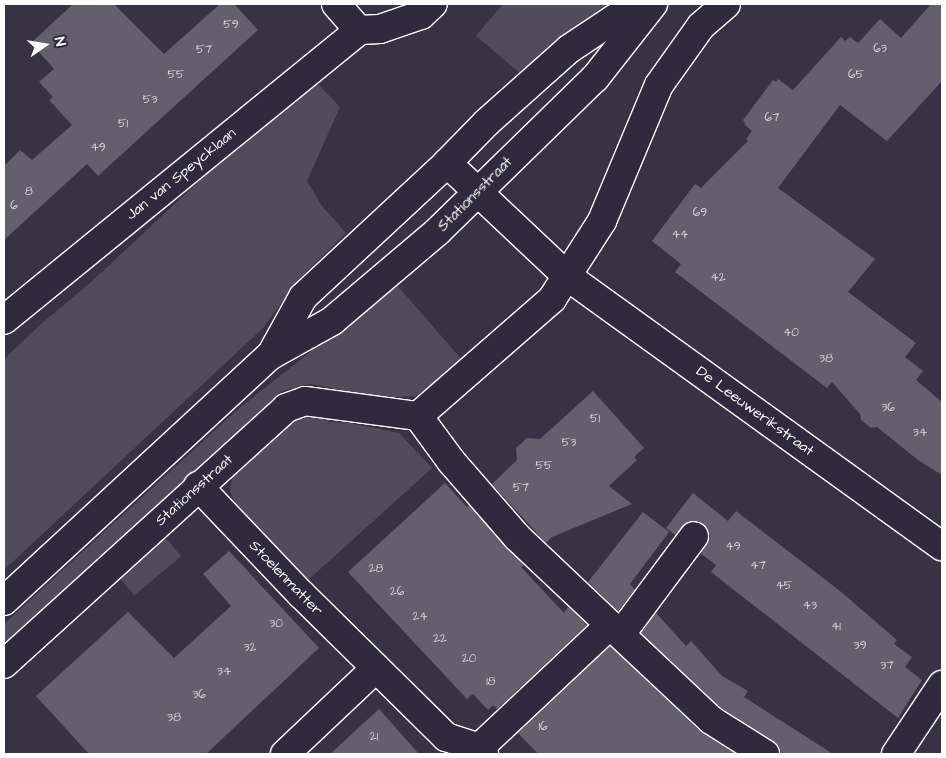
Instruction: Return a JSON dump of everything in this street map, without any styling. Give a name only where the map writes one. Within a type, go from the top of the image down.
[{"type":"street","points":[[336,4],[359,30],[380,29],[421,15],[433,4]]},
{"type":"street","name":"Stationsstraat","points":[[271,355],[303,297],[447,163],[486,123],[569,49],[614,18],[641,4]]},
{"type":"street","name":"Stationsstraat","points":[[4,601],[271,355],[332,321],[438,231],[594,78],[653,4]]},
{"type":"street","points":[[726,4],[701,26],[659,85],[602,221],[552,299],[418,416],[451,461],[517,537],[711,720],[765,754]]},
{"type":"street","name":"Jan van Speycklaan","points":[[4,318],[359,30]]},
{"type":"street","name":"De Leeuwerikstraat","points":[[447,163],[567,276],[942,546]]},
{"type":"street","name":"Stationsstraat","points":[[4,664],[286,408],[305,401],[418,416]]},
{"type":"street","name":"Stoelenmatter","points":[[198,486],[301,594],[446,737],[482,751]]},
{"type":"street","points":[[482,751],[615,629],[694,536]]},
{"type":"street","points":[[285,754],[376,668]]},
{"type":"street","points":[[896,754],[942,684]]},
{"type":"shaded area","points":[[503,4],[608,4],[558,40],[521,74],[476,36]]},
{"type":"shaded area","points":[[318,84],[340,107],[307,181],[322,206],[346,233],[299,279],[263,328],[4,570],[4,359],[40,325],[90,283],[210,171]]},
{"type":"shaded area","points":[[396,284],[463,361],[416,396],[378,398],[311,384],[282,391],[4,647],[4,624],[237,410]]},
{"type":"shaded area","points":[[305,414],[324,417],[330,420],[326,426],[330,422],[349,423],[399,433],[432,468],[306,582],[235,502],[230,492],[233,475],[295,418]]},
{"type":"shaded area","points":[[165,537],[181,556],[134,595],[118,576]]},
{"type":"building","points":[[73,4],[114,4],[164,54],[220,4],[234,4],[258,30],[98,176],[87,164],[4,240],[4,166],[20,150],[32,160],[72,125],[49,100],[53,97],[39,82],[54,69],[31,43]]},
{"type":"building","points":[[931,4],[942,4],[942,81],[887,141],[840,105],[778,188],[875,259],[848,292],[916,343],[905,357],[923,371],[916,380],[942,402],[942,475],[918,460],[877,427],[871,428],[861,420],[860,414],[832,382],[827,388],[675,272],[681,264],[652,241],[695,184],[701,188],[748,141],[746,139],[752,131],[744,124],[743,120],[773,80],[776,82],[778,79],[793,90],[841,37],[845,41],[850,37],[858,43],[880,19],[901,38]]},
{"type":"building","points":[[593,391],[644,448],[634,457],[637,460],[609,486],[632,504],[552,537],[546,543],[492,484],[517,460],[516,448],[527,438],[540,439]]},
{"type":"building","points":[[445,483],[467,507],[469,505],[524,565],[521,567],[564,613],[568,607],[587,625],[497,709],[493,705],[488,710],[473,694],[467,699],[348,572]]},
{"type":"building","points":[[693,493],[728,521],[736,511],[840,591],[897,640],[894,644],[912,657],[905,667],[922,680],[898,718],[711,572],[716,565],[700,553],[710,537],[704,524],[696,521],[688,522],[675,535],[666,528]]},
{"type":"building","points":[[643,512],[669,532],[630,584],[635,590],[618,611],[588,582]]},
{"type":"building","points":[[229,551],[319,648],[206,754],[89,754],[36,696],[128,612],[174,658],[231,606],[203,574]]},
{"type":"building","points":[[656,613],[686,646],[691,641],[722,676],[748,691],[744,697],[833,754],[781,754],[779,746],[773,741],[721,708],[641,633]]},
{"type":"building","points":[[610,646],[700,731],[736,754],[538,754],[518,733]]},
{"type":"building","points":[[379,709],[419,754],[330,754]]}]
